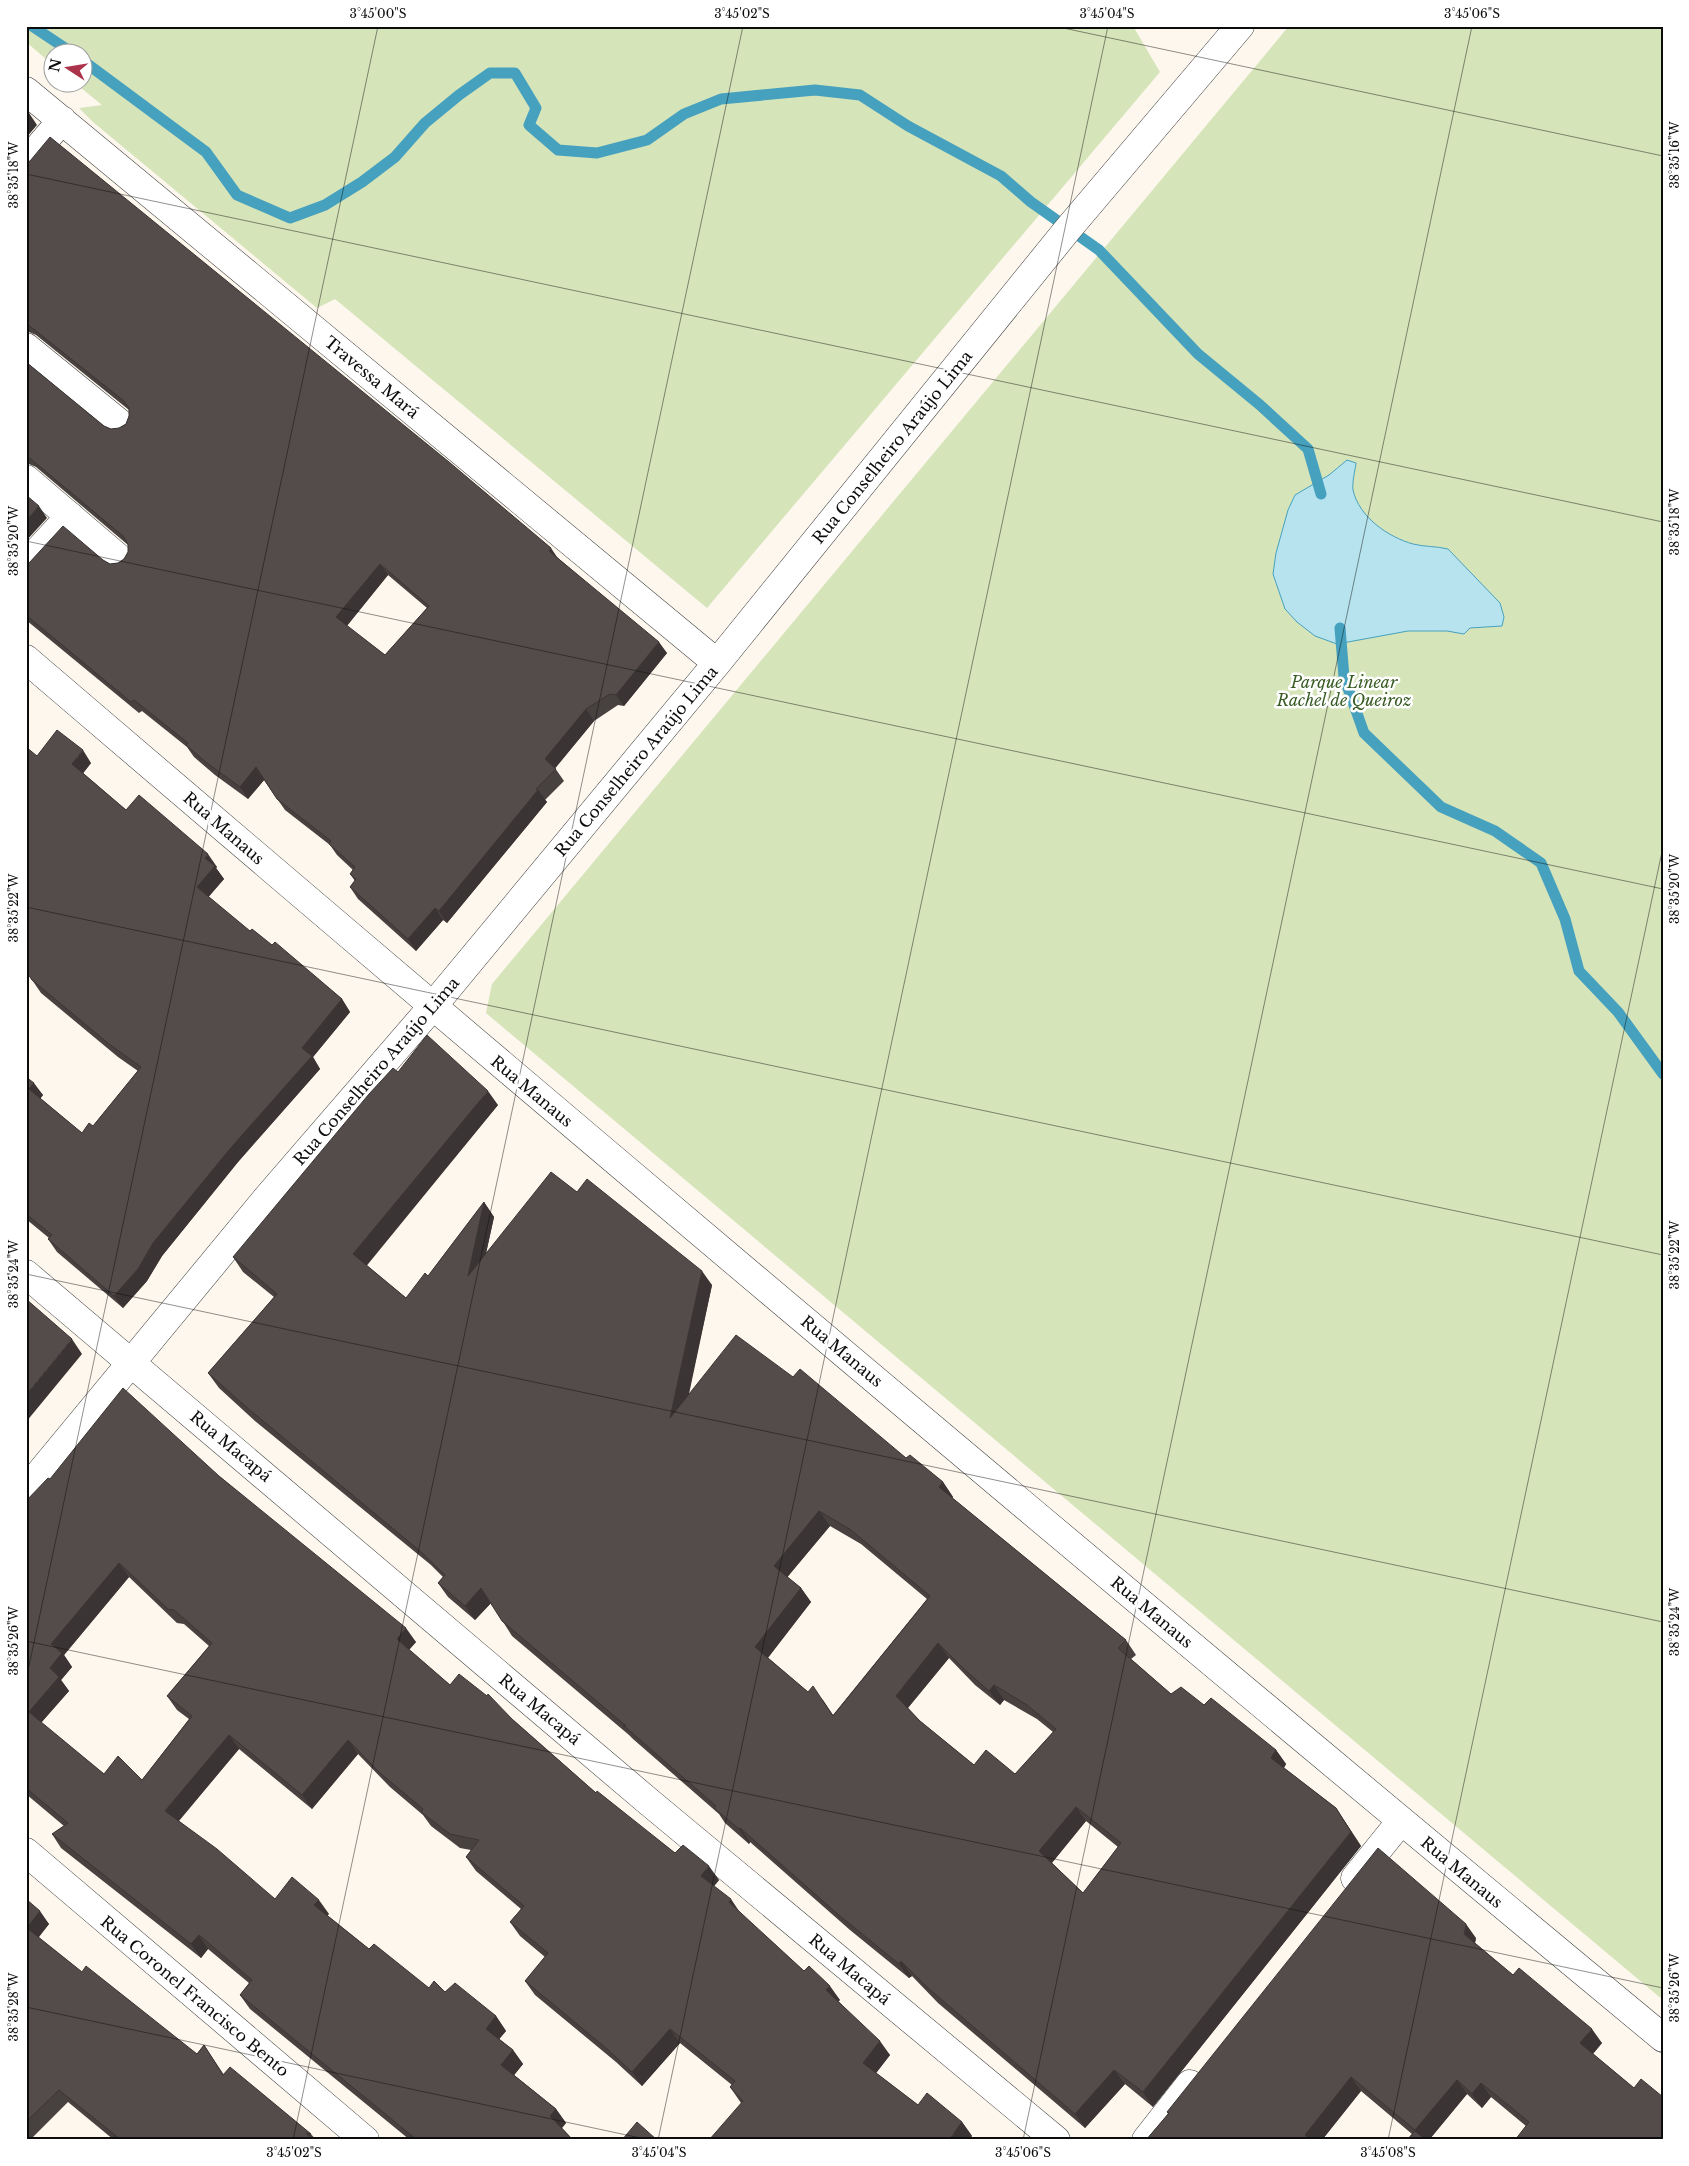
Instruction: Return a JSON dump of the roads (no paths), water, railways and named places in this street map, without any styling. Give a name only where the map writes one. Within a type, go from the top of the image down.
[{"type":"street","name":"Rua Conselheiro Araújo Lima","points":[[26,1490],[267,1198],[432,1007],[717,663],[1068,229],[1240,26]]},
{"type":"street","name":"Travessa Mará","points":[[26,91],[717,663]]},
{"type":"street","points":[[26,162],[62,120]]},
{"type":"street","points":[[26,347],[122,425]]},
{"type":"street","points":[[26,479],[121,560]]},
{"type":"street","points":[[26,564],[70,516]]},
{"type":"street","name":"Rua Manaus","points":[[26,659],[432,1007],[1400,1821],[1663,2038]]},
{"type":"street","name":"Rua Macapá","points":[[26,1274],[649,1802],[1056,2140]]},
{"type":"street","points":[[1338,1899],[1400,1821]]},
{"type":"street","name":"Rua Coronel Francisco Bento","points":[[26,1852],[365,2140]]},
{"type":"street","points":[[1146,2140],[1208,2062]]},
{"type":"water","points":[[1347,460],[1356,463],[1353,490],[1361,509],[1368,517],[1385,531],[1403,541],[1448,549],[1500,603],[1504,617],[1502,626],[1470,628],[1464,634],[1447,631],[1408,631],[1337,644],[1315,636],[1297,622],[1285,609],[1273,574],[1276,553],[1288,510],[1295,495],[1329,475]]},
{"type":"waterway","points":[[32,26],[56,42]]},
{"type":"waterway","points":[[92,67],[206,152],[237,195],[290,218],[325,205],[362,182],[395,157],[425,123],[490,73],[515,73],[536,108],[529,125],[558,150],[597,153],[647,140],[684,114],[721,99],[815,90],[860,95],[908,126],[1001,176],[1031,202],[1099,250],[1198,354],[1260,405],[1308,449],[1321,494]]},
{"type":"waterway","points":[[1340,628],[1344,677],[1364,733],[1441,807],[1495,831],[1541,863],[1565,919],[1579,971],[1618,1012],[1663,1074]]},
{"type":"park label","name":"Parque Linear Rachel de Queiroz","points":[[1344,691]]}]
